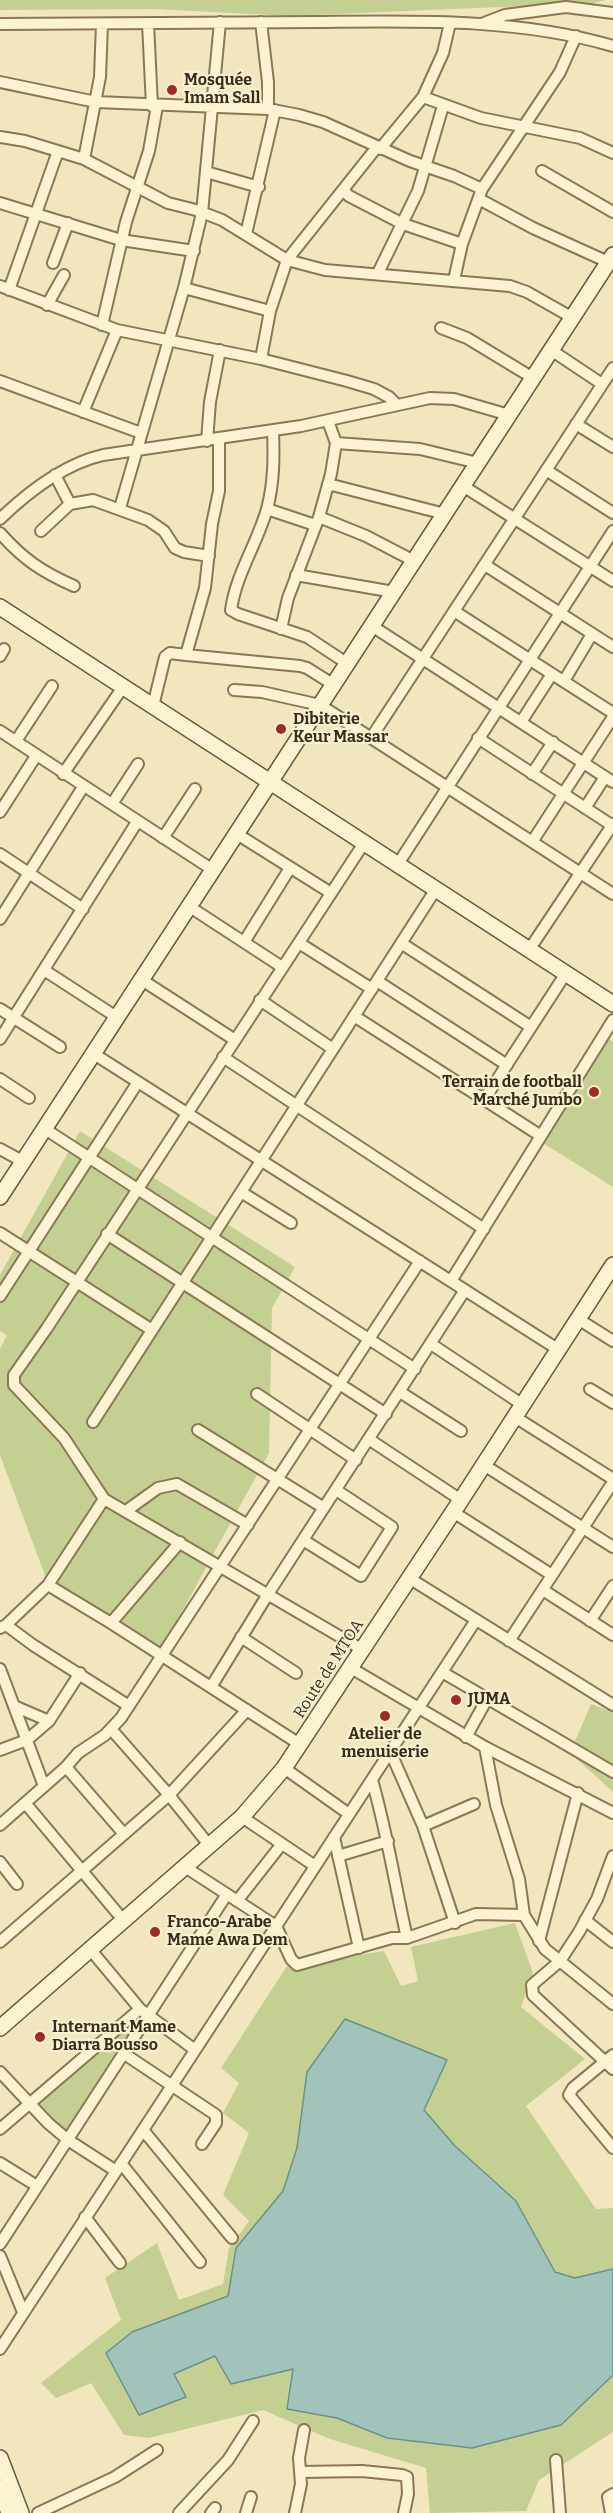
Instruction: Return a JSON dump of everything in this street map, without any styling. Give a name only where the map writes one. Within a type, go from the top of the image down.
[{"type":"street","points":[[480,24],[506,15],[567,7],[613,13]]},
{"type":"street","points":[[120,508],[184,288],[202,213],[220,22]]},
{"type":"street","points":[[0,24],[220,22],[480,24],[576,36],[613,46]]},
{"type":"street","points":[[246,234],[259,187],[271,110],[261,22]]},
{"type":"street","points":[[102,325],[121,240],[149,152],[154,106],[148,23]]},
{"type":"street","points":[[261,359],[270,311],[287,260],[343,190],[423,97],[443,53],[450,23]]},
{"type":"street","points":[[84,159],[100,77],[102,24]]},
{"type":"street","points":[[454,280],[462,244],[480,194],[560,72],[576,36]]},
{"type":"street","points":[[0,82],[96,102],[271,110],[323,122],[424,167],[454,176],[533,228],[610,259],[0,1197]]},
{"type":"street","points":[[423,97],[481,118],[580,138],[613,153]]},
{"type":"street","points":[[378,273],[418,191],[443,106]]},
{"type":"street","points":[[0,137],[25,141],[84,159],[168,204],[222,220],[287,260],[325,270],[510,286],[527,292],[573,318]]},
{"type":"street","points":[[58,151],[36,213],[5,288],[117,330],[261,359],[374,389],[389,397],[396,405]]},
{"type":"street","points":[[542,171],[613,212]]},
{"type":"street","points":[[206,172],[259,187]]},
{"type":"street","points":[[343,190],[349,196],[403,224],[462,244]]},
{"type":"street","points":[[0,203],[121,240],[194,251]]},
{"type":"street","points":[[53,263],[68,224]]},
{"type":"street","points":[[47,305],[64,275]]},
{"type":"street","points":[[184,288],[270,311]]},
{"type":"street","points":[[441,328],[467,338],[533,378]]},
{"type":"street","points":[[83,412],[117,330]]},
{"type":"street","points":[[207,441],[210,402],[220,350]]},
{"type":"street","points":[[551,350],[603,384]]},
{"type":"street","points":[[372,738],[613,368]]},
{"type":"street","points":[[0,381],[141,433]]},
{"type":"street","points":[[2,514],[55,475],[88,458],[136,449],[273,431],[440,398],[454,399],[509,415]]},
{"type":"street","points":[[281,629],[288,598],[317,521],[328,484],[336,443],[328,421]]},
{"type":"street","points":[[576,424],[613,447]]},
{"type":"street","points":[[273,431],[274,467],[267,510],[239,579],[231,610],[307,637],[348,664]]},
{"type":"street","points":[[186,655],[199,614],[219,491],[219,439]]},
{"type":"street","points":[[336,443],[437,451],[478,463]]},
{"type":"street","points":[[546,470],[613,513]]},
{"type":"street","points":[[55,475],[70,504]]},
{"type":"street","points":[[328,484],[445,514]]},
{"type":"street","points":[[463,486],[613,581]]},
{"type":"street","points":[[41,531],[70,504],[88,499],[120,508],[164,531],[175,548],[184,552],[209,556]]},
{"type":"street","points":[[267,510],[317,521],[366,536],[414,561]]},
{"type":"street","points":[[398,864],[613,531]]},
{"type":"street","points":[[0,533],[19,554],[34,566],[74,586]]},
{"type":"street","points":[[484,565],[613,647]]},
{"type":"street","points":[[296,575],[394,592]]},
{"type":"street","points":[[0,607],[613,1004]]},
{"type":"street","points":[[454,611],[613,715],[532,842]]},
{"type":"street","points":[[372,626],[609,779],[585,808]]},
{"type":"street","points":[[564,681],[592,634]]},
{"type":"street","points":[[153,706],[165,657],[170,653],[307,668],[334,686]]},
{"type":"street","points":[[521,722],[552,674]]},
{"type":"street","points":[[16,741],[52,686]]},
{"type":"street","points":[[63,774],[123,687]]},
{"type":"street","points":[[234,690],[262,692],[321,705],[613,894]]},
{"type":"street","points":[[0,731],[213,870]]},
{"type":"street","points":[[478,738],[613,825],[529,950]]},
{"type":"street","points":[[532,774],[553,742]]},
{"type":"street","points":[[0,812],[36,756]]},
{"type":"street","points":[[112,804],[138,764]]},
{"type":"street","points":[[0,919],[83,787]]},
{"type":"street","points":[[164,838],[195,789]]},
{"type":"street","points":[[0,1039],[137,822]]},
{"type":"street","points":[[237,834],[331,893]]},
{"type":"street","points":[[363,1650],[104,1499],[64,1438],[14,1385],[14,1374],[47,1328],[364,843]]},
{"type":"street","points":[[0,854],[83,909]]},
{"type":"street","points":[[243,942],[290,867]]},
{"type":"street","points":[[93,1422],[436,889]]},
{"type":"street","points":[[189,907],[282,967]]},
{"type":"street","points":[[299,943],[507,1065]]},
{"type":"street","points":[[401,943],[531,1027]]},
{"type":"street","points":[[44,970],[118,1018]]},
{"type":"street","points":[[484,1100],[566,973]]},
{"type":"street","points":[[142,980],[235,1040]]},
{"type":"street","points":[[260,1000],[333,1049]]},
{"type":"street","points":[[0,1009],[60,1047]]},
{"type":"street","points":[[354,1016],[541,1136]]},
{"type":"street","points":[[451,1281],[613,1020]]},
{"type":"street","points":[[94,1054],[559,1350]]},
{"type":"street","points":[[223,1057],[484,1229]]},
{"type":"street","points":[[0,1079],[29,1098]]},
{"type":"street","points":[[0,1296],[138,1082]]},
{"type":"street","points":[[45,1129],[415,1369]]},
{"type":"street","points":[[0,1149],[24,1162]]},
{"type":"street","points":[[241,1192],[291,1223]]},
{"type":"street","points":[[0,1233],[152,1330]]},
{"type":"street","points":[[107,1234],[386,1414]]},
{"type":"street","points":[[0,1826],[66,1767],[78,1752],[111,1729],[129,1706],[420,1262]]},
{"type":"street","name":"Route de MTOA","points":[[0,2028],[242,1817],[285,1768],[613,1265]]},
{"type":"street","points":[[211,1687],[268,1594],[370,1440],[465,1290]]},
{"type":"street","points":[[578,1319],[613,1341]]},
{"type":"street","points":[[431,1344],[613,1481],[509,1641]]},
{"type":"street","points":[[590,1389],[613,1403]]},
{"type":"street","points":[[400,1392],[461,1431]]},
{"type":"street","points":[[257,1394],[356,1460]]},
{"type":"street","points":[[198,1430],[279,1478],[324,1508]]},
{"type":"street","points":[[370,1440],[552,1575]]},
{"type":"street","points":[[484,1465],[613,1547]]},
{"type":"street","points":[[126,1511],[158,1488],[177,1484],[248,1525]]},
{"type":"street","points":[[303,1540],[361,1576],[392,1527],[336,1490]]},
{"type":"street","points":[[104,1499],[48,1585],[3,1627],[80,1673],[129,1706]]},
{"type":"street","points":[[111,1623],[180,1542]]},
{"type":"street","points":[[409,1578],[613,1705]]},
{"type":"street","points":[[48,1585],[301,1745]]},
{"type":"street","points":[[591,1621],[613,1586]]},
{"type":"street","points":[[543,1590],[613,1635]]},
{"type":"street","points":[[0,2349],[476,1620]]},
{"type":"street","points":[[242,1637],[296,1673]]},
{"type":"street","points":[[351,1668],[485,1748],[613,1812]]},
{"type":"street","points":[[0,1669],[3,1688],[14,1706],[44,1786]]},
{"type":"street","points":[[442,1672],[613,1772]]},
{"type":"street","points":[[0,1750],[27,1740],[49,1721],[80,1673]]},
{"type":"street","points":[[466,1737],[487,1699]]},
{"type":"street","points":[[14,1706],[49,1721]]},
{"type":"street","points":[[0,1942],[169,1795],[247,1710]]},
{"type":"street","points":[[111,1729],[209,1845]]},
{"type":"street","points":[[485,1748],[494,1798],[519,1879],[524,1916],[539,1941],[613,2004]]},
{"type":"street","points":[[390,1751],[423,1826],[455,1923]]},
{"type":"street","points":[[66,1767],[124,1834]]},
{"type":"street","points":[[285,1768],[349,1814]]},
{"type":"street","points":[[372,1780],[388,1841],[394,1881],[407,1938]]},
{"type":"street","points":[[539,1941],[578,1793]]},
{"type":"street","points":[[26,1804],[124,1921]]},
{"type":"street","points":[[423,1826],[474,1804]]},
{"type":"street","points":[[242,1817],[315,1866]]},
{"type":"street","points":[[334,1837],[360,1948]]},
{"type":"street","points":[[338,1856],[388,1841]]},
{"type":"street","points":[[237,1901],[281,1845]]},
{"type":"street","points":[[613,1856],[597,1899],[560,1961],[532,1985],[533,1995],[611,2061],[573,2088],[569,2095],[613,2148]]},
{"type":"street","points":[[0,1862],[17,1884]]},
{"type":"street","points":[[185,1867],[276,1926],[291,1959],[297,1965],[393,1938],[407,1938],[476,1914],[524,1916]]},
{"type":"street","points":[[0,2244],[123,2054],[143,2012],[227,1894]]},
{"type":"street","points":[[585,1920],[613,1942]]},
{"type":"street","points":[[90,1949],[143,2012],[195,2050]]},
{"type":"street","points":[[0,2129],[143,2012]]},
{"type":"street","points":[[123,2054],[216,2115],[216,2123],[202,2144]]},
{"type":"street","points":[[0,2072],[29,2104],[68,2140],[118,2167],[200,2262]]},
{"type":"street","points":[[143,2130],[232,2238]]},
{"type":"street","points":[[0,2163],[38,2186]]},
{"type":"street","points":[[86,2217],[120,2263]]},
{"type":"street","points":[[0,2256],[23,2312]]},
{"type":"street","points":[[179,2513],[228,2460],[253,2421]]},
{"type":"street","points":[[295,2513],[301,2484],[300,2447],[304,2430]]},
{"type":"street","points":[[38,2513],[115,2477],[157,2450]]},
{"type":"street","points":[[0,2458],[21,2513]]},
{"type":"street","points":[[556,2460],[560,2513]]},
{"type":"street","points":[[300,2472],[380,2472],[402,2475],[407,2477],[409,2483],[404,2513]]},
{"type":"street","points":[[0,2488],[9,2513]]},
{"type":"street","points":[[611,2513],[608,2497],[613,2494]]},
{"type":"street","points":[[246,2513],[251,2497]]},
{"type":"green space","points":[[0,0],[606,0],[594,3],[291,16],[153,9],[0,10]]},
{"type":"green space","name":"Terrain de football Marché Jumbo","points":[[608,1038],[613,1042],[613,1187],[543,1143]]},
{"type":"green space","points":[[80,1131],[295,1267],[272,1308],[269,1453],[158,1655],[53,1597],[0,1455],[0,1349],[7,1335],[0,1331],[0,1275]]},
{"type":"green space","points":[[591,1704],[613,1712],[613,1792],[570,1753]]},
{"type":"green space","points":[[515,1923],[533,1973],[521,2007],[585,2059],[526,2106],[596,2209],[613,2208],[613,2432],[539,2480],[526,2511],[430,2513],[426,2468],[330,2439],[263,2410],[149,2438],[124,2435],[91,2383],[56,2398],[41,2383],[121,2320],[105,2278],[157,2243],[179,2300],[223,2284],[229,2248],[249,2221],[223,2195],[249,2133],[223,2113],[239,2083],[221,2068],[287,1966],[384,1951],[401,1986],[418,1981],[411,1947]]},
{"type":"green space","points":[[131,2021],[138,2027],[69,2134],[34,2103]]},
{"type":"water","points":[[345,2019],[447,2060],[424,2110],[455,2146],[516,2201],[555,2272],[575,2278],[613,2269],[613,2375],[561,2425],[472,2448],[387,2438],[337,2418],[287,2409],[293,2369],[231,2384],[215,2356],[174,2374],[186,2397],[139,2415],[106,2353],[132,2332],[228,2296],[236,2248],[283,2191],[297,2148],[307,2072]]},
{"type":"place","name":"Mosquée Imam Sall","points":[[172,90]]},
{"type":"place","name":"Dibiterie Keur Massar","points":[[281,729]]},
{"type":"place","name":"Terrain de football Marché Jumbo","points":[[594,1092]]},
{"type":"place","name":"JUMA","points":[[456,1700]]},
{"type":"place","name":"Atelier de menuiserie","points":[[385,1716]]},
{"type":"place","name":"Franco-Arabe Mame Awa Dem","points":[[155,1932]]},
{"type":"place","name":"Internant Mame Diarra Bousso","points":[[40,2037]]}]
